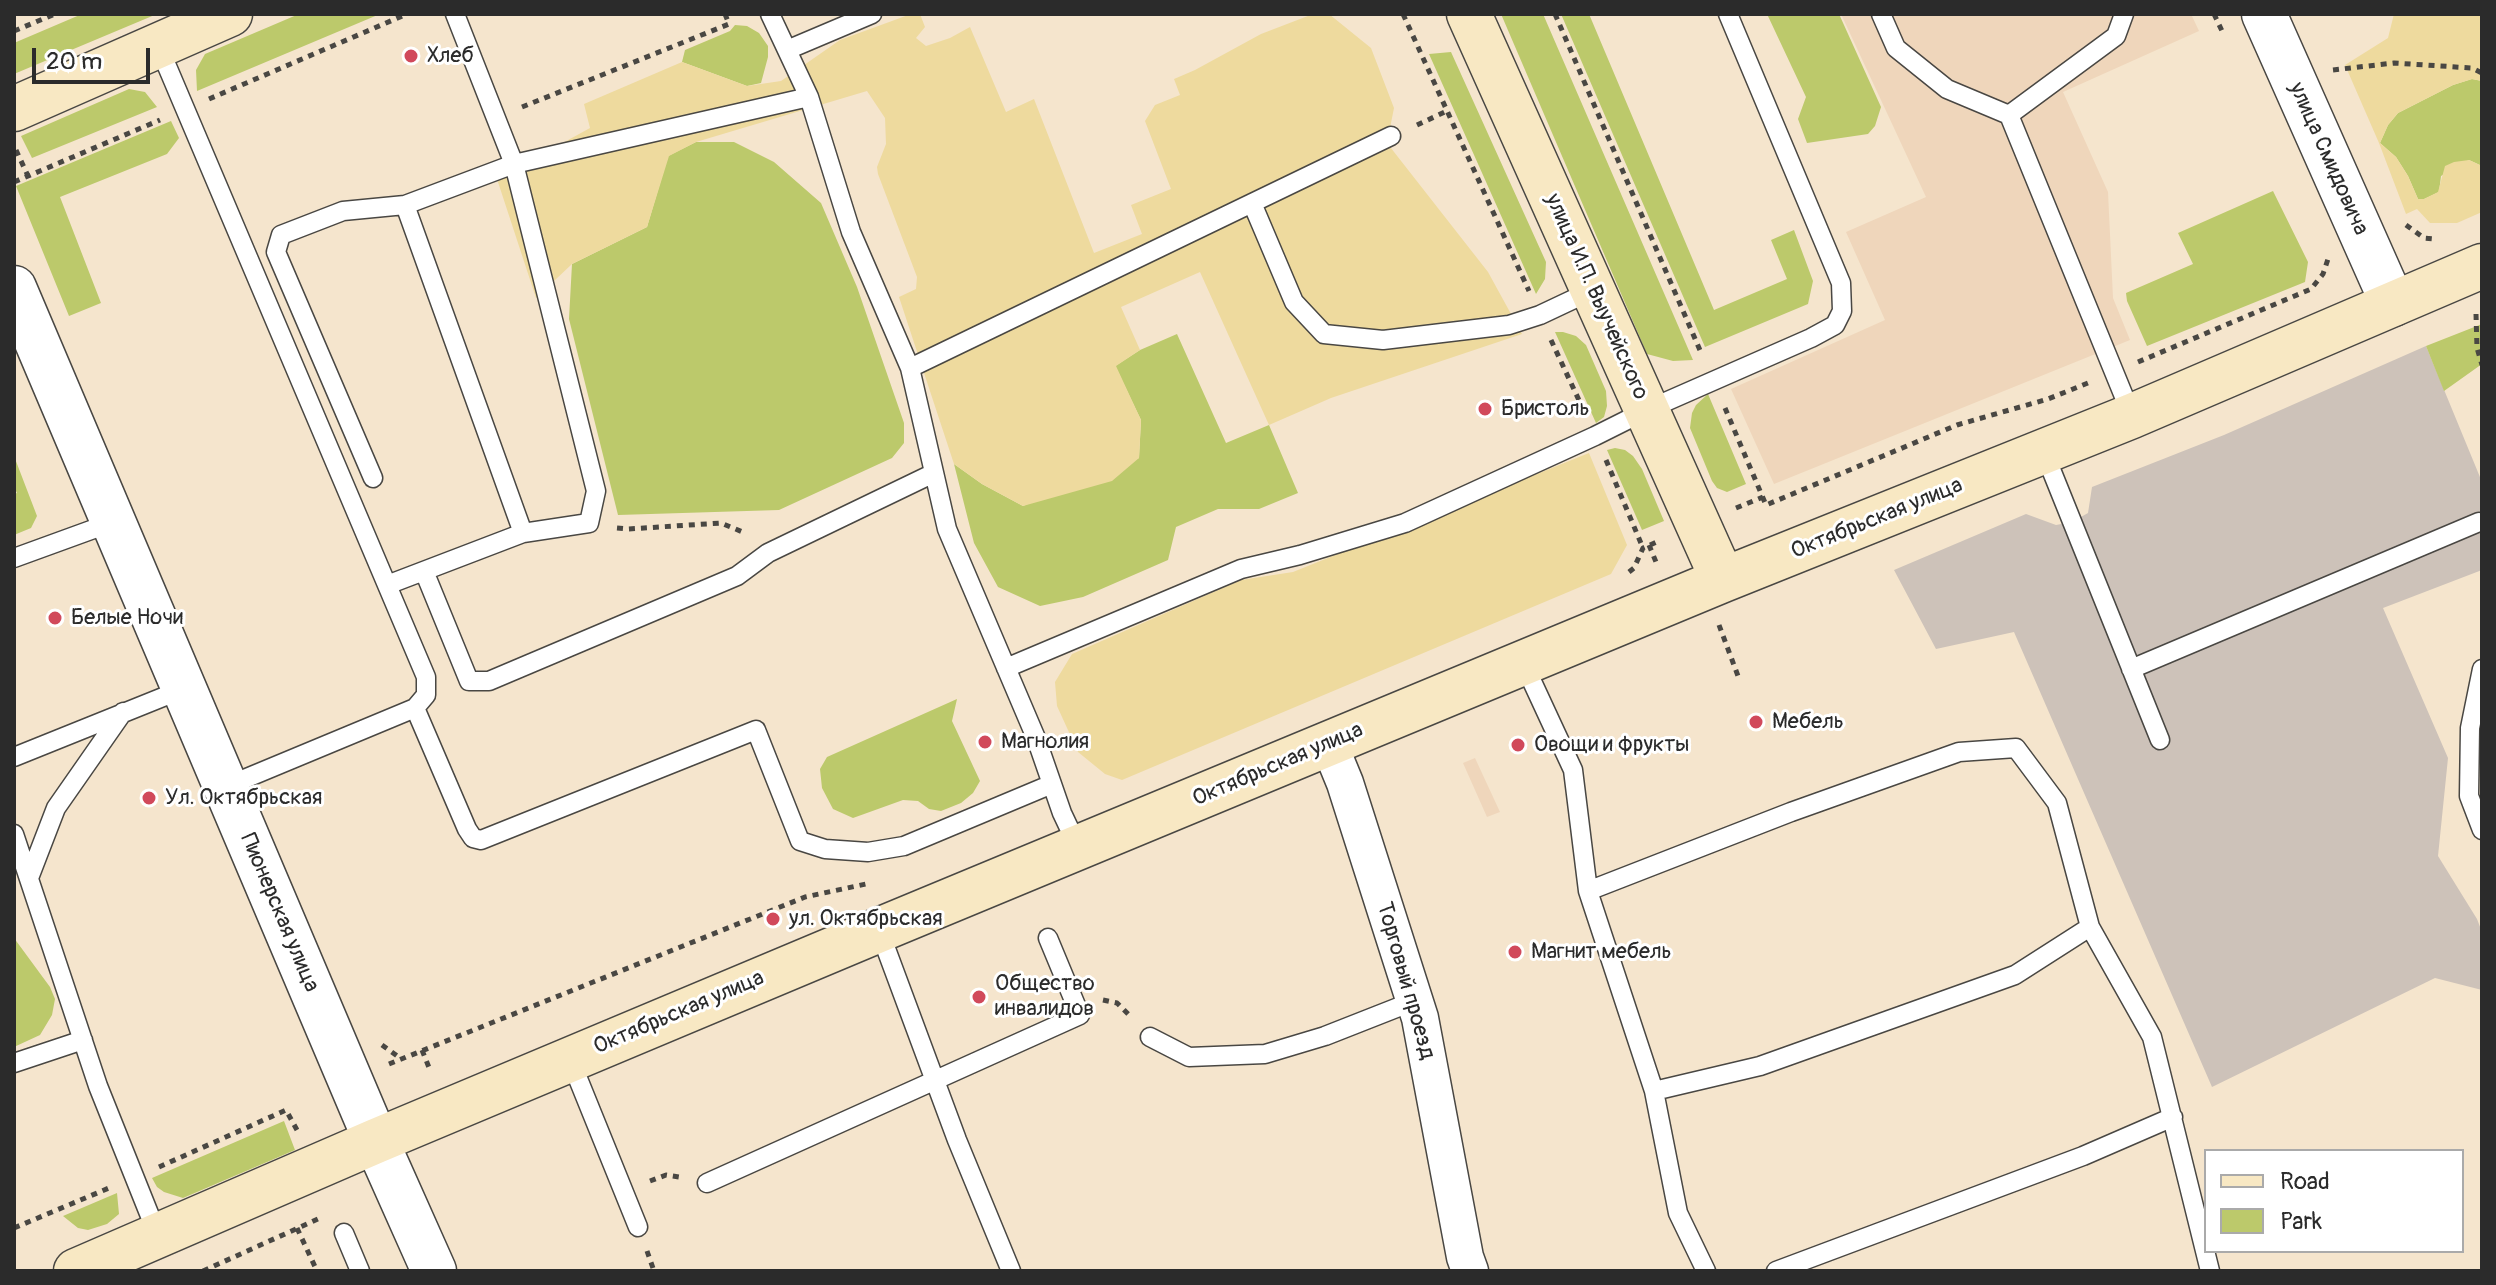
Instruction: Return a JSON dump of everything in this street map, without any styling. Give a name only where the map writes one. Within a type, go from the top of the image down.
[{"type":"main road","points":[[14,109],[230,14]]},
{"type":"main road","name":"улица И.П. Выучейского","points":[[1469,14],[1723,580]]},
{"type":"main road","name":"Октябрьская улица","points":[[76,1271],[570,1059],[1523,662],[2132,416],[2482,266]]},
{"type":"street","name":"улица Смидовича","points":[[2264,14],[2393,304]]},
{"type":"street","name":"Пионерская улица","points":[[14,288],[434,1271]]},
{"type":"street","name":"Торговый проезд","points":[[1329,744],[1345,783],[1420,1018],[1470,1271]]},
{"type":"lane","points":[[387,585],[523,533],[589,523],[596,491],[514,164],[455,14]]},
{"type":"lane","points":[[770,14],[809,97],[851,232],[910,368],[947,529],[1036,738],[1079,849]]},
{"type":"lane","points":[[787,50],[872,14]]},
{"type":"lane","points":[[1006,668],[1241,569],[1300,555],[1405,523],[1835,325],[1842,311],[1841,283],[1728,14]]},
{"type":"lane","points":[[1881,14],[1896,48],[1947,89],[2009,115],[2132,416]]},
{"type":"lane","points":[[2009,115],[2116,36],[2124,14]]},
{"type":"lane","points":[[158,45],[426,677],[426,695],[415,708],[225,787]]},
{"type":"lane","points":[[373,478],[276,252],[281,235],[343,211],[405,205],[514,164],[809,97]]},
{"type":"lane","points":[[910,368],[1391,136]]},
{"type":"lane","points":[[1252,203],[1294,302],[1324,334],[1383,340],[1509,325],[1540,315],[1593,290]]},
{"type":"lane","points":[[405,205],[523,533]]},
{"type":"lane","points":[[250,262],[276,252]]},
{"type":"lane","points":[[2044,452],[2160,740]]},
{"type":"lane","points":[[424,571],[469,681],[489,681],[737,576],[768,553],[934,473]]},
{"type":"lane","points":[[14,558],[113,522]]},
{"type":"lane","points":[[2131,669],[2479,522]]},
{"type":"lane","points":[[1523,662],[1573,770],[1588,891],[1654,1091],[1678,1213],[1706,1271]]},
{"type":"lane","points":[[2482,669],[2470,728],[2469,796],[2482,830]]},
{"type":"lane","points":[[14,757],[183,689]]},
{"type":"lane","points":[[415,708],[467,829],[473,838],[481,840],[756,730],[800,841],[825,849],[868,852],[904,846],[1052,784]]},
{"type":"lane","points":[[29,878],[56,808],[123,712]]},
{"type":"lane","points":[[1588,891],[1791,812],[1959,752],[2016,748],[2057,803],[2090,927],[2152,1037],[2204,1246]]},
{"type":"lane","points":[[14,834],[98,1086],[158,1236]]},
{"type":"lane","points":[[1654,1091],[1760,1066],[2015,975],[2090,927]]},
{"type":"lane","points":[[879,930],[957,1140],[1011,1271]]},
{"type":"lane","points":[[707,1183],[1080,1015],[1048,938]]},
{"type":"lane","points":[[1150,1037],[1189,1057],[1265,1054],[1325,1036],[1414,1001]]},
{"type":"lane","points":[[14,1063],[83,1040]]},
{"type":"lane","points":[[570,1059],[638,1227]]},
{"type":"lane","points":[[1776,1271],[2083,1156],[2173,1117]]},
{"type":"lane","points":[[344,1233],[360,1271]]},
{"type":"path","points":[[14,31],[55,14]]},
{"type":"path","points":[[495,117],[729,24],[725,14]]},
{"type":"path","points":[[1403,14],[1643,548]]},
{"type":"path","points":[[1555,14],[1766,505]]},
{"type":"path","points":[[2339,83],[2333,70],[2394,63],[2472,68],[2482,73]]},
{"type":"path","points":[[14,146],[28,176]]},
{"type":"path","points":[[2401,220],[2412,232],[2424,238],[2444,238]]},
{"type":"path","points":[[2476,312],[2477,348],[2482,365]]},
{"type":"path","points":[[1724,513],[1763,497]]},
{"type":"path","points":[[589,523],[628,529],[721,523],[780,547]]},
{"type":"path","points":[[1718,624],[1738,676]]},
{"type":"path","points":[[1071,993],[1117,1003],[1150,1037]]},
{"type":"path","points":[[422,1050],[430,1070]]},
{"type":"path","points":[[147,1173],[286,1110],[298,1132]]},
{"type":"path","points":[[624,1191],[666,1175],[707,1183]]},
{"type":"path","points":[[14,1228],[117,1184]]},
{"type":"path","points":[[203,1271],[321,1217]]},
{"type":"path","points":[[297,1228],[317,1271]]},
{"type":"shaded area","points":[[1841,14],[2191,14],[2199,31],[2063,92],[2108,192],[2113,298],[2130,340],[1774,484],[1731,389],[1885,320],[1846,232],[1926,197]]},
{"type":"shaded area","points":[[2426,346],[2482,482],[2482,570],[2383,608],[2448,758],[2438,856],[2482,932],[2482,990],[2435,978],[2212,1087],[2014,632],[1936,649],[1894,570],[2026,514],[2056,525],[2072,522],[2088,513],[2092,487],[2224,435]]},
{"type":"shaded area","points":[[1475,758],[1500,812],[1487,817],[1463,763]]},
{"type":"green space","points":[[82,14],[157,14],[14,74],[14,43]]},
{"type":"green space","points":[[299,14],[380,14],[197,91],[196,70],[205,54]]},
{"type":"green space","points":[[1501,14],[1543,14],[1693,360],[1673,361],[1647,354]]},
{"type":"green space","points":[[1561,14],[1589,14],[1714,310],[1787,279],[1771,240],[1794,230],[1813,281],[1808,304],[1705,347]]},
{"type":"green space","points":[[1767,14],[1839,14],[1881,107],[1875,126],[1868,134],[1807,143],[1798,119],[1806,97]]},
{"type":"green space","points":[[735,25],[747,26],[759,33],[768,46],[761,83],[747,86],[682,62],[685,50],[730,31]]},
{"type":"green space","points":[[1451,52],[1546,262],[1545,279],[1536,294],[1429,54]]},
{"type":"green space","points":[[2472,79],[2482,81],[2482,166],[2469,160],[2441,176],[2439,192],[2418,199],[2396,157],[2380,143],[2388,125],[2398,113],[2453,85]]},
{"type":"green space","points":[[129,89],[145,92],[157,107],[32,158],[21,136]]},
{"type":"green space","points":[[171,121],[179,138],[167,154],[60,197],[101,303],[69,316],[16,186]]},
{"type":"green space","points":[[696,142],[734,142],[774,162],[821,203],[857,287],[904,423],[904,443],[892,458],[779,510],[618,515],[569,319],[572,264],[647,227],[668,156]]},
{"type":"green space","points":[[2273,191],[2308,262],[2305,282],[2147,346],[2126,293],[2193,264],[2178,233]]},
{"type":"green space","points":[[2482,324],[2482,364],[2444,391],[2426,346]]},
{"type":"green space","points":[[1555,332],[1576,336],[1586,345],[1606,391],[1604,417],[1596,423]]},
{"type":"green space","points":[[1177,334],[1226,443],[1269,425],[1298,493],[1259,509],[1218,509],[1176,527],[1168,560],[1083,597],[1040,606],[998,587],[974,543],[954,464],[982,484],[1023,506],[1139,458],[1141,420],[1115,366],[1140,350]]},
{"type":"green space","points":[[1708,394],[1746,484],[1727,492],[1717,488],[1712,481],[1690,428],[1696,405]]},
{"type":"green space","points":[[1615,448],[1633,456],[1642,469],[1664,521],[1642,530],[1607,450]]},
{"type":"green space","points":[[14,456],[37,516],[31,528],[14,535],[14,494],[17,493],[14,487]]},
{"type":"green space","points":[[957,699],[952,721],[980,781],[973,793],[961,803],[941,811],[929,809],[918,801],[903,800],[853,818],[833,809],[822,788],[820,769],[827,757]]},
{"type":"green space","points":[[14,938],[50,987],[55,999],[52,1015],[40,1035],[14,1047]]},
{"type":"green space","points":[[284,1121],[295,1150],[183,1198],[164,1192],[152,1178]]},
{"type":"green space","points":[[117,1193],[119,1214],[107,1224],[88,1230],[78,1228],[63,1216]]},
{"type":"sand","points":[[911,14],[920,14],[925,27],[916,38],[926,46],[970,27],[1006,112],[1034,99],[1094,253],[1142,234],[1131,205],[1171,189],[1145,121],[1155,105],[1180,95],[1174,79],[1261,34],[1313,14],[1329,14],[1371,48],[1394,108],[1387,143],[1488,272],[1522,334],[1331,398],[1269,425],[1200,272],[1121,307],[1140,350],[1116,366],[1141,420],[1139,458],[1112,481],[1023,506],[982,484],[954,464],[899,297],[916,289],[917,277],[878,174],[877,167],[886,144],[885,118],[867,91],[696,142],[669,156],[647,227],[572,264],[536,298],[497,179],[590,128],[584,104],[682,62],[747,86],[781,81],[840,40]]},
{"type":"sand","points":[[2394,14],[2482,14],[2482,81],[2472,79],[2453,85],[2398,113],[2388,125],[2380,143],[2396,157],[2418,199],[2438,192],[2445,166],[2469,160],[2482,166],[2482,212],[2457,223],[2430,223],[2417,209],[2406,214],[2345,65],[2388,38]]},
{"type":"sand","points":[[1589,453],[1627,545],[1611,574],[1122,780],[1105,774],[1078,752],[1057,706],[1055,682],[1072,654],[1241,580],[1293,572]]},
{"type":"place","name":"Хлеб","points":[[411,56]]},
{"type":"place","name":"Бристоль","points":[[1485,409]]},
{"type":"place","name":"Белые Ночи","points":[[55,618]]},
{"type":"place","name":"Мебель","points":[[1756,722]]},
{"type":"place","name":"Магнолия","points":[[985,742]]},
{"type":"place","name":"Овощи и фрукты","points":[[1518,745]]},
{"type":"place","name":"Ул. Октябрьская","points":[[149,798]]},
{"type":"place","name":"ул. Октябрьская","points":[[773,919]]},
{"type":"place","name":"Магнит мебель","points":[[1515,952]]},
{"type":"place","name":"Общество инвалидов","points":[[979,997]]}]
